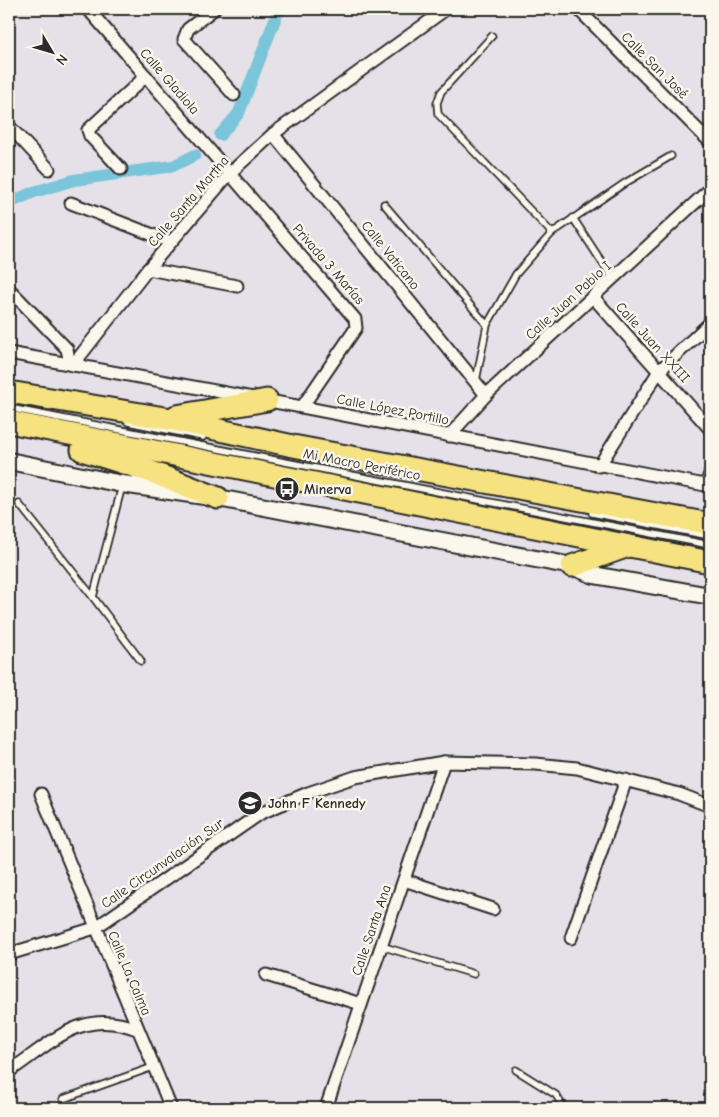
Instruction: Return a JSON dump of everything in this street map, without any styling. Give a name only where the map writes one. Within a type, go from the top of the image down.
[{"type":"highway","points":[[14,397],[165,418],[293,446],[710,524]]},
{"type":"highway","points":[[165,418],[267,400]]},
{"type":"highway","points":[[9,422],[710,562]]},
{"type":"highway","points":[[9,437],[238,476],[266,473]]},
{"type":"highway","points":[[82,450],[149,471],[218,498]]},
{"type":"highway","points":[[572,566],[628,546]]},
{"type":"street","name":"Calle Gladiola","points":[[88,9],[230,173]]},
{"type":"street","points":[[214,9],[188,29],[184,39],[234,95]]},
{"type":"street","name":"Calle Santa Martha","points":[[71,365],[148,269],[230,173],[273,134],[446,9]]},
{"type":"street","name":"Calle San José","points":[[578,9],[710,142]]},
{"type":"street","points":[[122,169],[88,134],[88,130],[146,76]]},
{"type":"street","points":[[9,126],[49,169]]},
{"type":"street","name":"Calle Vaticano","points":[[273,134],[486,394]]},
{"type":"street","name":"Privada 3 Marías","points":[[230,173],[357,323],[356,328],[302,407]]},
{"type":"street","name":"Calle Juan Pablo I","points":[[449,436],[486,394],[710,189]]},
{"type":"street","points":[[71,203],[171,242]]},
{"type":"street","points":[[148,269],[237,286]]},
{"type":"street","points":[[9,289],[66,349],[71,365]]},
{"type":"street","name":"Calle Juan XXIII","points":[[593,297],[710,429]]},
{"type":"street","points":[[598,466],[659,371],[710,323]]},
{"type":"street","name":"Calle López Portillo","points":[[9,353],[267,400],[708,486]]},
{"type":"street","points":[[9,461],[122,484],[218,498],[572,566],[594,575],[710,596]]},
{"type":"street","points":[[708,486],[710,474]]},
{"type":"street","name":"Calle Circunvalación Sur","points":[[9,954],[95,928],[261,813],[308,793],[355,777],[444,762],[536,764],[577,768],[679,794],[710,806]]},
{"type":"street","name":"Calle Santa Ana","points":[[326,1108],[444,762]]},
{"type":"street","points":[[571,938],[626,780]]},
{"type":"street","name":"Calle La Calma","points":[[41,794],[171,1108]]},
{"type":"street","points":[[404,880],[493,909]]},
{"type":"street","points":[[266,975],[361,1004]]},
{"type":"street","points":[[11,1070],[72,1029],[92,1022],[118,1021],[137,1028]]},
{"type":"lane","points":[[492,36],[441,92],[437,103],[438,114],[552,233]]},
{"type":"lane","points":[[475,382],[487,325],[516,274],[552,233],[625,183],[671,156]]},
{"type":"lane","points":[[384,204],[487,325]]},
{"type":"lane","points":[[573,218],[613,279]]},
{"type":"lane","points":[[9,399],[14,397]]},
{"type":"lane","name":"Mi Macro Periférico","points":[[9,408],[710,545]]},
{"type":"lane","points":[[116,420],[213,439]]},
{"type":"lane","points":[[92,597],[122,484]]},
{"type":"lane","points":[[19,504],[141,661]]},
{"type":"lane","points":[[584,511],[710,536]]},
{"type":"lane","points":[[381,946],[474,974]]},
{"type":"lane","points":[[63,1099],[153,1067]]},
{"type":"lane","points":[[516,1070],[556,1095],[564,1108]]},
{"type":"waterway","points":[[220,135],[239,113],[279,9]]},
{"type":"waterway","points":[[9,203],[34,192],[74,180],[173,166],[195,155]]},
{"type":"place","name":"Minerva","points":[[287,489]]},
{"type":"place","name":"John F Kennedy","points":[[250,803]]}]
